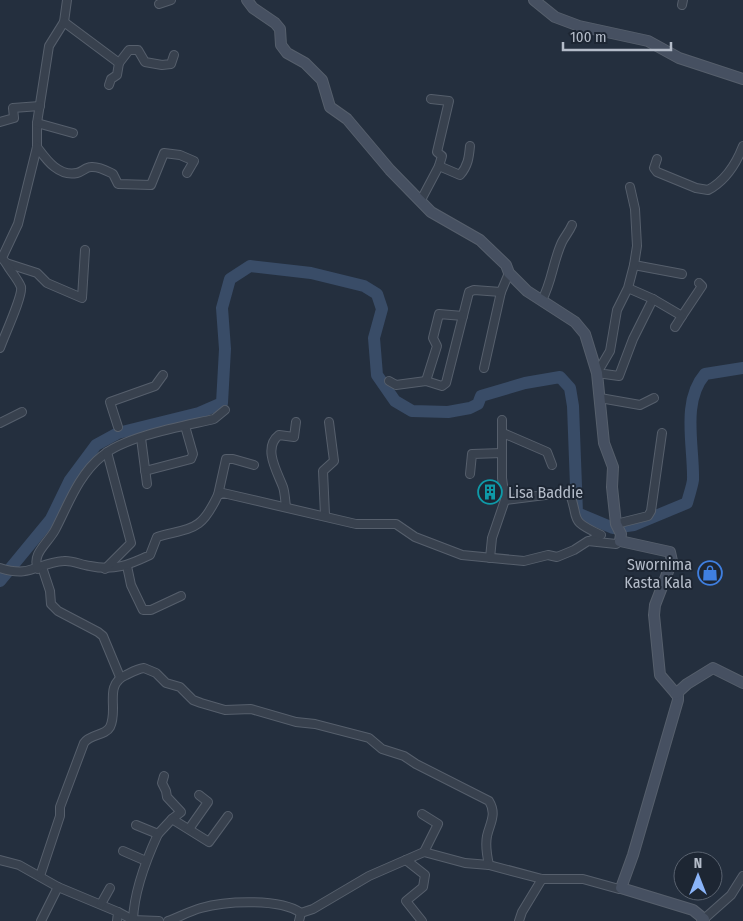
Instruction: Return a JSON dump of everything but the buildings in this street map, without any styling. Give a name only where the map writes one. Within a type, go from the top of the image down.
[{"type":"street","points":[[0,348],[8,323],[21,298],[21,288],[3,261],[3,248],[18,224],[37,147],[40,106],[49,46],[64,22],[67,0]]},
{"type":"street","points":[[159,4],[172,0]]},
{"type":"street","points":[[247,0],[253,8],[275,22],[280,29],[282,45],[287,53],[305,63],[322,80],[330,107],[346,119],[390,170],[421,200],[430,212],[480,240],[506,265],[509,273],[527,291],[575,322],[585,334],[598,373],[604,443],[613,467],[612,487],[616,524],[620,538],[616,544],[588,541]]},
{"type":"street","points":[[534,0],[555,17],[580,26],[648,41],[679,58],[743,79]]},
{"type":"street","points":[[64,22],[119,63]]},
{"type":"street","points":[[109,85],[110,79],[117,75],[119,63],[129,50],[138,50],[145,62],[162,65],[171,64],[174,55]]},
{"type":"street","points":[[421,200],[439,166],[442,156],[437,152],[449,102],[431,100]]},
{"type":"street","points":[[0,122],[14,118],[13,108],[40,106]]},
{"type":"street","points":[[38,123],[73,133]]},
{"type":"street","points":[[439,166],[460,175],[469,161],[470,146]]},
{"type":"street","points":[[657,159],[654,168],[657,172],[696,188],[708,190],[729,172],[738,159],[743,146]]},
{"type":"street","points":[[37,147],[52,166],[63,172],[78,173],[90,166],[114,174],[118,184],[151,185],[164,154],[180,155],[194,161],[187,173]]},
{"type":"street","points":[[598,373],[610,351],[617,310],[628,288],[634,266],[637,246],[635,209],[630,187]]},
{"type":"street","points":[[542,300],[548,288],[563,241],[569,234],[572,225]]},
{"type":"street","points":[[3,261],[37,273],[46,283],[82,298],[85,250]]},
{"type":"street","points":[[634,266],[682,274]]},
{"type":"street","points":[[484,368],[501,292],[509,273]]},
{"type":"street","points":[[675,327],[702,286],[699,283]]},
{"type":"street","points":[[628,288],[654,299],[682,316]]},
{"type":"street","points":[[389,382],[396,385],[426,381],[442,386],[446,383],[469,292],[474,290],[501,292]]},
{"type":"street","points":[[598,373],[619,376],[632,339],[654,299]]},
{"type":"street","points":[[426,381],[437,346],[433,338],[439,314],[463,316]]},
{"type":"street","points":[[118,427],[110,402],[155,386],[163,375]]},
{"type":"street","points":[[600,398],[640,404],[654,398]]},
{"type":"street","points":[[120,677],[103,636],[58,611],[50,604],[48,584],[35,562],[36,556],[51,538],[81,481],[100,456],[141,438],[214,419],[226,410]]},
{"type":"street","points":[[0,423],[22,412]]},
{"type":"street","points":[[490,558],[492,538],[506,500],[502,478],[502,420]]},
{"type":"street","points":[[286,507],[282,485],[272,463],[273,445],[275,438],[279,435],[294,437],[296,422]]},
{"type":"street","points":[[325,515],[322,471],[333,464],[334,461],[329,422]]},
{"type":"street","points":[[144,471],[191,459],[193,454],[185,426]]},
{"type":"street","points":[[502,433],[547,452],[552,465]]},
{"type":"street","points":[[616,524],[648,516],[652,511],[662,433]]},
{"type":"street","points":[[141,438],[147,484]]},
{"type":"street","points":[[105,568],[131,543],[107,452]]},
{"type":"street","points":[[470,474],[472,454],[502,452]]},
{"type":"street","points":[[2,568],[18,573],[40,568],[51,562],[69,560],[105,568],[127,566],[150,555],[157,537],[198,526],[208,516],[218,495],[226,459],[254,465]]},
{"type":"street","points":[[218,495],[228,493],[356,524],[396,524],[415,537],[457,554],[490,558],[524,561],[548,555],[557,557],[574,550],[588,541],[593,541],[601,535],[588,529],[574,518],[569,492],[506,500]]},
{"type":"street","points":[[620,538],[670,552],[672,555],[672,561],[655,605],[654,615],[660,675],[678,696],[671,730],[622,888]]},
{"type":"street","points":[[127,566],[131,585],[144,610],[152,610],[181,596]]},
{"type":"street","points":[[40,876],[60,816],[60,807],[84,743],[91,737],[106,731],[110,726],[112,690],[120,677],[144,668],[156,673],[166,683],[180,688],[193,700],[201,703],[225,710],[251,709],[296,722],[315,724],[370,738],[382,749],[404,756],[489,801],[493,807],[493,819],[486,838],[489,865]]},
{"type":"street","points":[[676,694],[687,684],[713,668],[743,683]]},
{"type":"street","points":[[133,920],[133,908],[146,861],[158,834],[181,812],[166,797],[166,790],[162,782],[164,776]]},
{"type":"street","points":[[189,829],[208,802],[199,795]]},
{"type":"street","points":[[422,814],[438,824],[424,852]]},
{"type":"street","points":[[172,820],[209,842],[228,816]]},
{"type":"street","points":[[136,825],[158,834]]},
{"type":"street","points":[[123,851],[146,861]]},
{"type":"street","points":[[168,921],[202,908],[266,903],[293,908],[300,917],[368,876],[424,852],[465,863],[489,865],[542,879],[583,879],[619,889],[622,888],[693,910],[703,920],[731,895],[743,876]]},
{"type":"street","points":[[0,860],[19,865],[58,887],[102,904],[133,920],[159,921]]},
{"type":"street","points":[[406,860],[425,875],[422,887],[406,901],[422,921]]},
{"type":"street","points":[[519,921],[522,912],[542,879]]},
{"type":"street","points":[[41,921],[58,887]]},
{"type":"street","points":[[102,904],[110,888]]},
{"type":"street","points":[[117,921],[118,912]]},
{"type":"waterway","points":[[0,581],[51,519],[70,480],[96,445],[118,433],[199,413],[222,403],[225,349],[222,308],[230,279],[250,266],[311,273],[364,286],[377,294],[382,309],[374,338],[377,375],[395,401],[412,411],[448,412],[470,408],[478,404],[481,396],[525,383],[560,377],[570,388],[573,406],[577,513],[613,528],[634,525],[687,503],[693,480],[691,411],[698,385],[705,374],[743,368]]},
{"type":"place","name":"Lisa Baddie","points":[[490,492]]},
{"type":"place","name":"Swornima Kasta Kala","points":[[710,573]]}]
